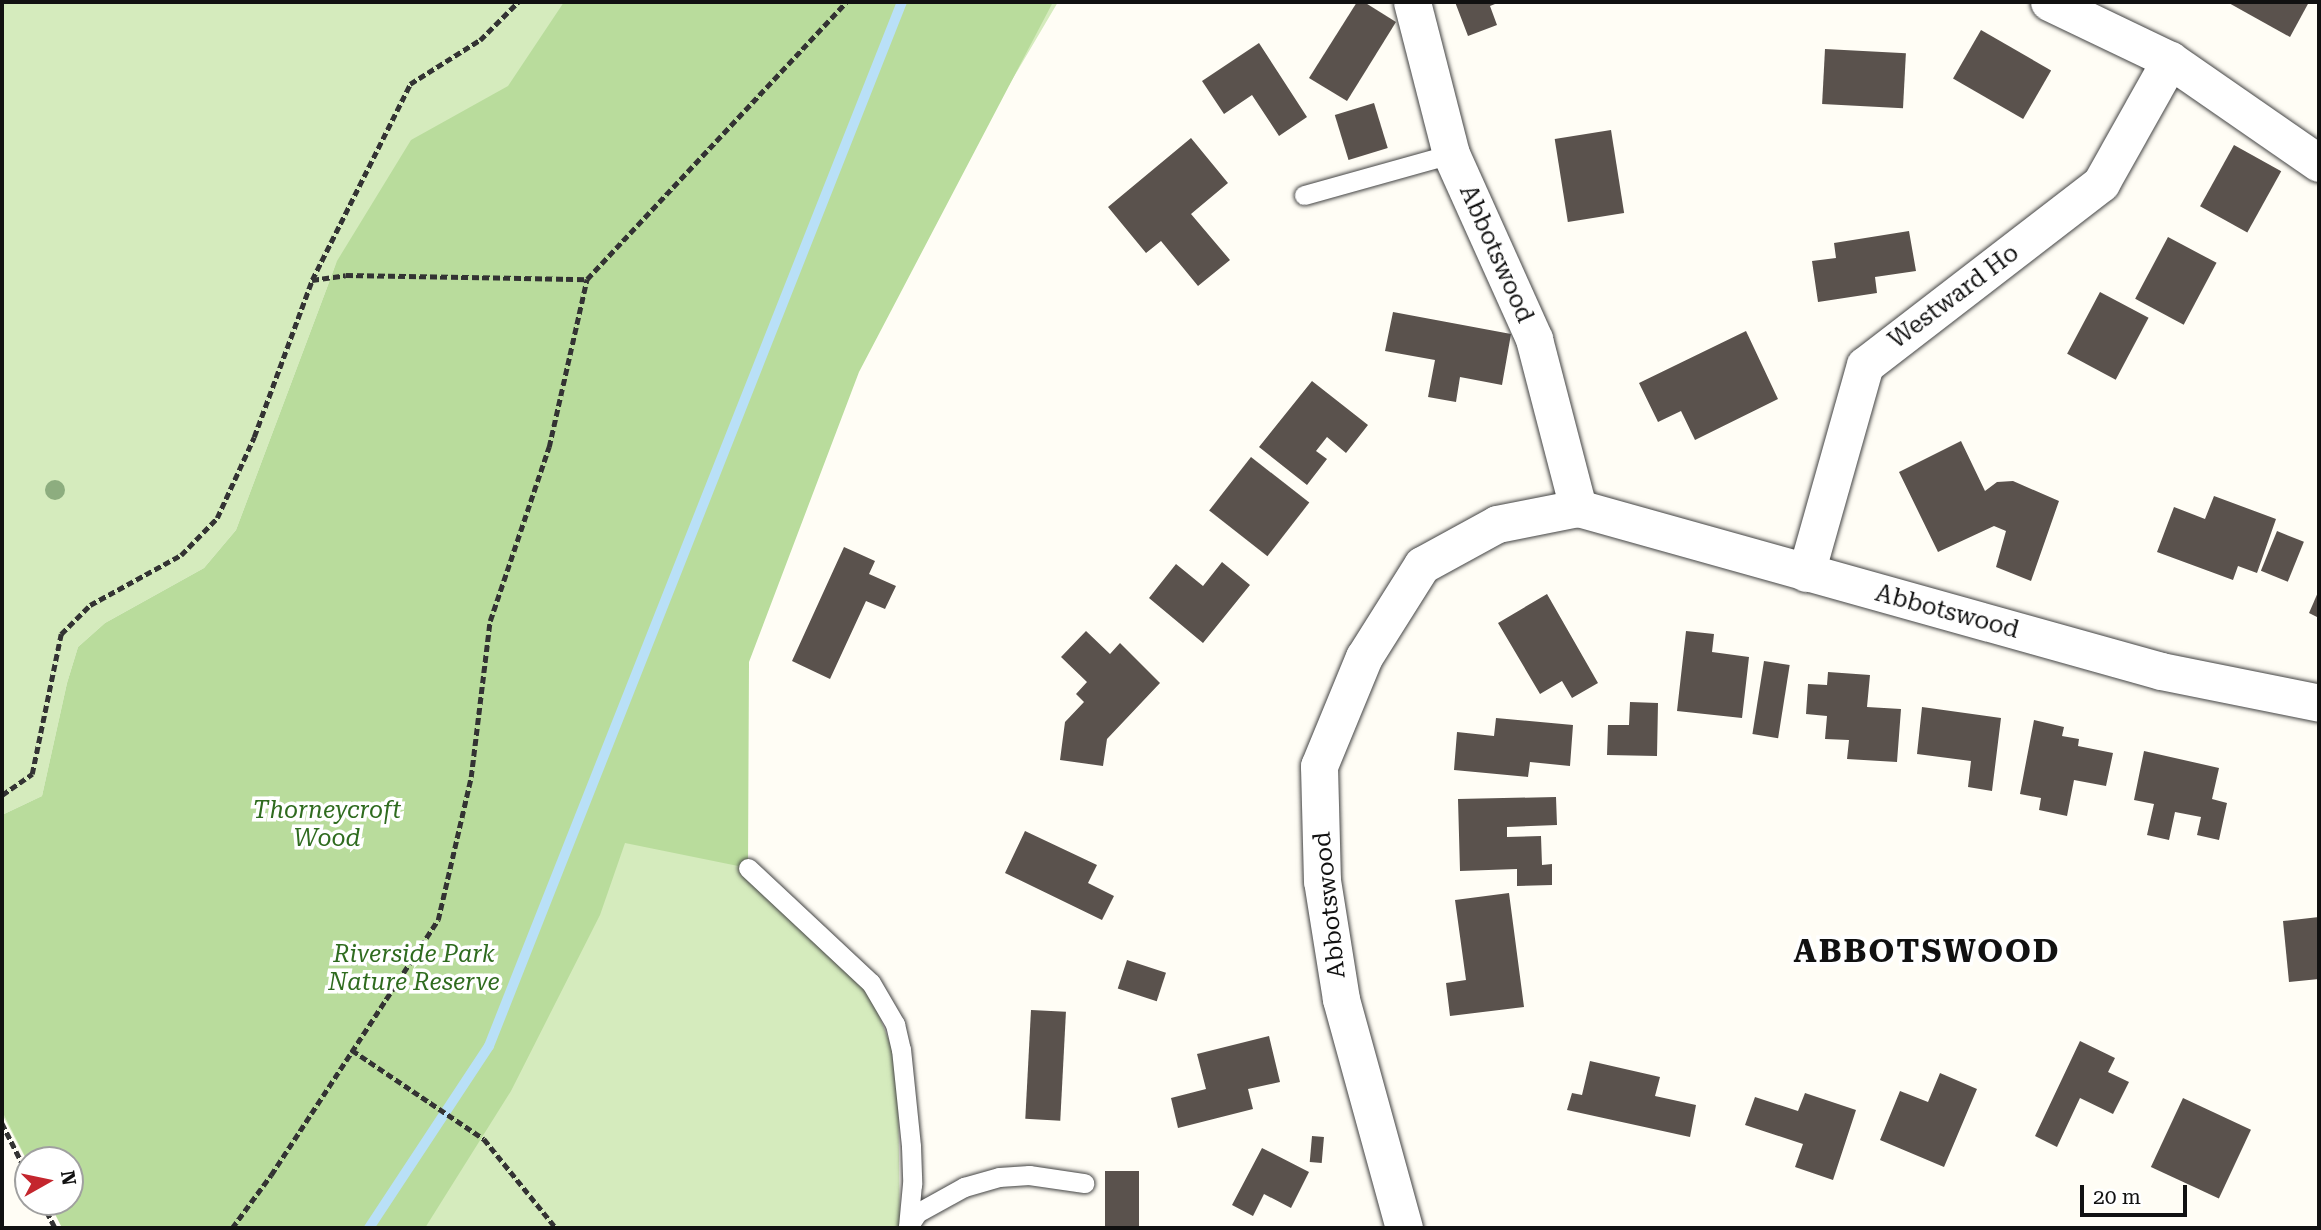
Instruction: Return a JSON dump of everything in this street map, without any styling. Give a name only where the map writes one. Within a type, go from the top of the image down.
[{"type":"street","name":"Abbotswood","points":[[1412,2],[1451,154],[1534,339],[1578,508]]},
{"type":"street","points":[[2049,2],[2170,60],[2319,163]]},
{"type":"street","name":"Westward Ho","points":[[1806,573],[1865,365],[2102,183],[2170,60]]},
{"type":"street","name":"Abbotswood","points":[[1412,1226],[1341,999],[1322,881],[1319,766],[1364,657],[1422,565],[1497,523],[1578,508],[2161,671],[2319,703]]},
{"type":"lane","points":[[1304,195],[1451,154]]},
{"type":"lane","points":[[748,868],[872,983],[895,1024],[901,1049],[911,1146],[912,1184],[908,1227]]},
{"type":"lane","points":[[908,1227],[917,1213],[964,1187],[999,1177],[1029,1175],[1084,1183]]},
{"type":"path","points":[[2,795],[32,775],[61,635],[90,605],[180,555],[217,518],[254,437],[312,280],[410,84],[480,40],[519,2]]},
{"type":"path","points":[[232,1228],[438,920],[471,777],[490,621],[549,447],[587,279],[846,2]]},
{"type":"path","points":[[312,280],[346,275],[587,279]]},
{"type":"path","points":[[352,1050],[484,1139],[556,1228]]},
{"type":"path","points":[[2,1123],[14,1147]]},
{"type":"green space","name":"Thorneycroft Wood","points":[[2,2],[1058,2],[1009,85],[978,113],[735,612],[748,868],[856,957],[893,1051],[898,1084],[900,1228],[63,1228],[66,1216],[84,1216],[84,1146],[19,1146],[2,1114],[2,817],[131,871],[337,261],[236,530],[204,568],[105,623],[78,647],[67,683],[42,796],[2,815]]},
{"type":"green space","name":"Thorneycroft Wood","points":[[564,2],[1053,2],[859,372],[749,662],[748,868],[625,843],[600,915],[511,1091],[425,1228],[62,1228],[56,1216],[84,1216],[84,1146],[20,1146],[2,1111],[2,815],[42,796],[67,683],[78,647],[105,623],[204,568],[236,530],[337,261],[411,140],[508,86]]},
{"type":"building","points":[[1357,2],[1364,2],[1396,22],[1347,101],[1309,78]]},
{"type":"building","points":[[1455,2],[1500,2],[1490,6],[1497,25],[1468,36]]},
{"type":"building","points":[[2227,2],[2309,2],[2290,37]]},
{"type":"building","points":[[1981,30],[2051,70],[2023,119],[1953,78]]},
{"type":"building","points":[[1259,43],[1307,117],[1279,136],[1252,95],[1224,114],[1202,81]]},
{"type":"building","points":[[1825,49],[1906,53],[1903,108],[1822,104]]},
{"type":"building","points":[[1374,103],[1388,148],[1349,160],[1335,115]]},
{"type":"building","points":[[1611,130],[1624,213],[1568,222],[1555,139]]},
{"type":"building","points":[[1191,138],[1228,183],[1191,214],[1230,260],[1198,286],[1161,241],[1146,253],[1108,207]]},
{"type":"building","points":[[2234,145],[2281,171],[2247,232],[2200,206]]},
{"type":"building","points":[[1909,231],[1916,271],[1875,277],[1877,293],[1818,302],[1812,261],[1836,258],[1834,243]]},
{"type":"building","points":[[2168,237],[2217,263],[2184,325],[2135,299]]},
{"type":"building","points":[[2100,292],[2149,318],[2116,380],[2067,354]]},
{"type":"building","points":[[1393,312],[1511,334],[1502,385],[1460,377],[1456,402],[1428,397],[1435,360],[1385,351]]},
{"type":"building","points":[[1746,331],[1778,399],[1695,440],[1681,411],[1658,422],[1639,383]]},
{"type":"building","points":[[1312,381],[1368,425],[1346,453],[1327,437],[1316,451],[1327,459],[1307,485],[1259,447]]},
{"type":"building","points":[[1961,441],[1985,491],[1997,482],[2013,481],[2059,501],[2031,581],[1996,567],[2006,531],[1994,526],[1938,552],[1899,472]]},
{"type":"building","points":[[1251,457],[1309,503],[1267,556],[1209,511]]},
{"type":"building","points":[[2214,496],[2276,519],[2257,573],[2238,566],[2233,580],[2157,552],[2174,507],[2205,519]]},
{"type":"building","points":[[2277,531],[2304,542],[2288,582],[2261,571]]},
{"type":"building","points":[[844,547],[875,561],[869,574],[896,586],[885,609],[866,601],[830,679],[792,661]]},
{"type":"building","points":[[1222,562],[1250,585],[1203,643],[1149,598],[1176,564],[1203,586]]},
{"type":"building","points":[[2319,590],[2319,618],[2309,613]]},
{"type":"building","points":[[1547,594],[1598,683],[1572,698],[1562,681],[1540,694],[1498,623]]},
{"type":"building","points":[[1086,631],[1110,654],[1120,643],[1160,683],[1107,739],[1103,766],[1060,760],[1065,722],[1084,702],[1076,694],[1087,682],[1061,657]]},
{"type":"building","points":[[1686,631],[1714,634],[1712,652],[1749,657],[1742,718],[1677,711]]},
{"type":"building","points":[[1764,661],[1790,665],[1778,738],[1752,734]]},
{"type":"building","points":[[1828,672],[1870,675],[1867,707],[1901,709],[1897,762],[1847,759],[1849,740],[1825,739],[1827,716],[1806,714],[1808,684],[1827,685]]},
{"type":"building","points":[[1630,702],[1658,703],[1657,756],[1607,755],[1608,725],[1629,725]]},
{"type":"building","points":[[1922,707],[2001,718],[1992,791],[1968,787],[1971,761],[1917,754]]},
{"type":"building","points":[[1496,718],[1573,725],[1570,766],[1530,762],[1528,777],[1454,770],[1457,732],[1494,736]]},
{"type":"building","points":[[2034,720],[2064,727],[2062,736],[2079,739],[2078,746],[2113,753],[2106,786],[2074,780],[2067,816],[2039,810],[2041,798],[2020,794]]},
{"type":"building","points":[[2144,751],[2219,768],[2212,799],[2227,803],[2219,840],[2197,835],[2201,817],[2175,812],[2169,840],[2147,835],[2154,804],[2134,800]]},
{"type":"building","points":[[1556,797],[1557,825],[1507,827],[1507,837],[1541,836],[1542,865],[1552,864],[1552,885],[1517,886],[1517,869],[1460,871],[1458,799]]},
{"type":"building","points":[[1025,831],[1097,865],[1088,883],[1114,896],[1102,920],[1005,873]]},
{"type":"building","points":[[1509,893],[1524,1007],[1450,1016],[1446,983],[1466,980],[1455,900]]},
{"type":"building","points":[[2319,917],[2319,979],[2289,982],[2283,921]]},
{"type":"building","points":[[1127,960],[1166,973],[1157,1001],[1118,989]]},
{"type":"building","points":[[1031,1010],[1066,1012],[1060,1121],[1025,1119]]},
{"type":"building","points":[[1269,1036],[1280,1082],[1248,1089],[1253,1109],[1178,1128],[1171,1098],[1206,1089],[1197,1054]]},
{"type":"building","points":[[2080,1041],[2115,1058],[2108,1072],[2129,1082],[2113,1114],[2080,1098],[2057,1147],[2035,1136]]},
{"type":"building","points":[[1590,1061],[1660,1077],[1655,1096],[1696,1105],[1690,1137],[1567,1110],[1572,1093],[1582,1095]]},
{"type":"building","points":[[1940,1073],[1977,1089],[1944,1167],[1880,1140],[1900,1091],[1928,1102]]},
{"type":"building","points":[[1805,1093],[1856,1110],[1833,1180],[1795,1167],[1803,1144],[1745,1125],[1755,1097],[1798,1111]]},
{"type":"building","points":[[2183,1098],[2251,1130],[2219,1199],[2151,1167]]},
{"type":"building","points":[[1312,1136],[1324,1137],[1322,1163],[1310,1162]]},
{"type":"building","points":[[1262,1148],[1309,1172],[1291,1208],[1264,1194],[1253,1216],[1232,1205]]},
{"type":"building","points":[[1105,1171],[1139,1171],[1139,1228],[1105,1228]]},
{"type":"waterway","points":[[369,1228],[489,1046],[902,2]]},
{"type":"district","name":"ABBOTSWOOD","points":[[1927,951]]},
{"type":"park label","name":"Riverside Park Nature Reserve","points":[[414,969]]}]
